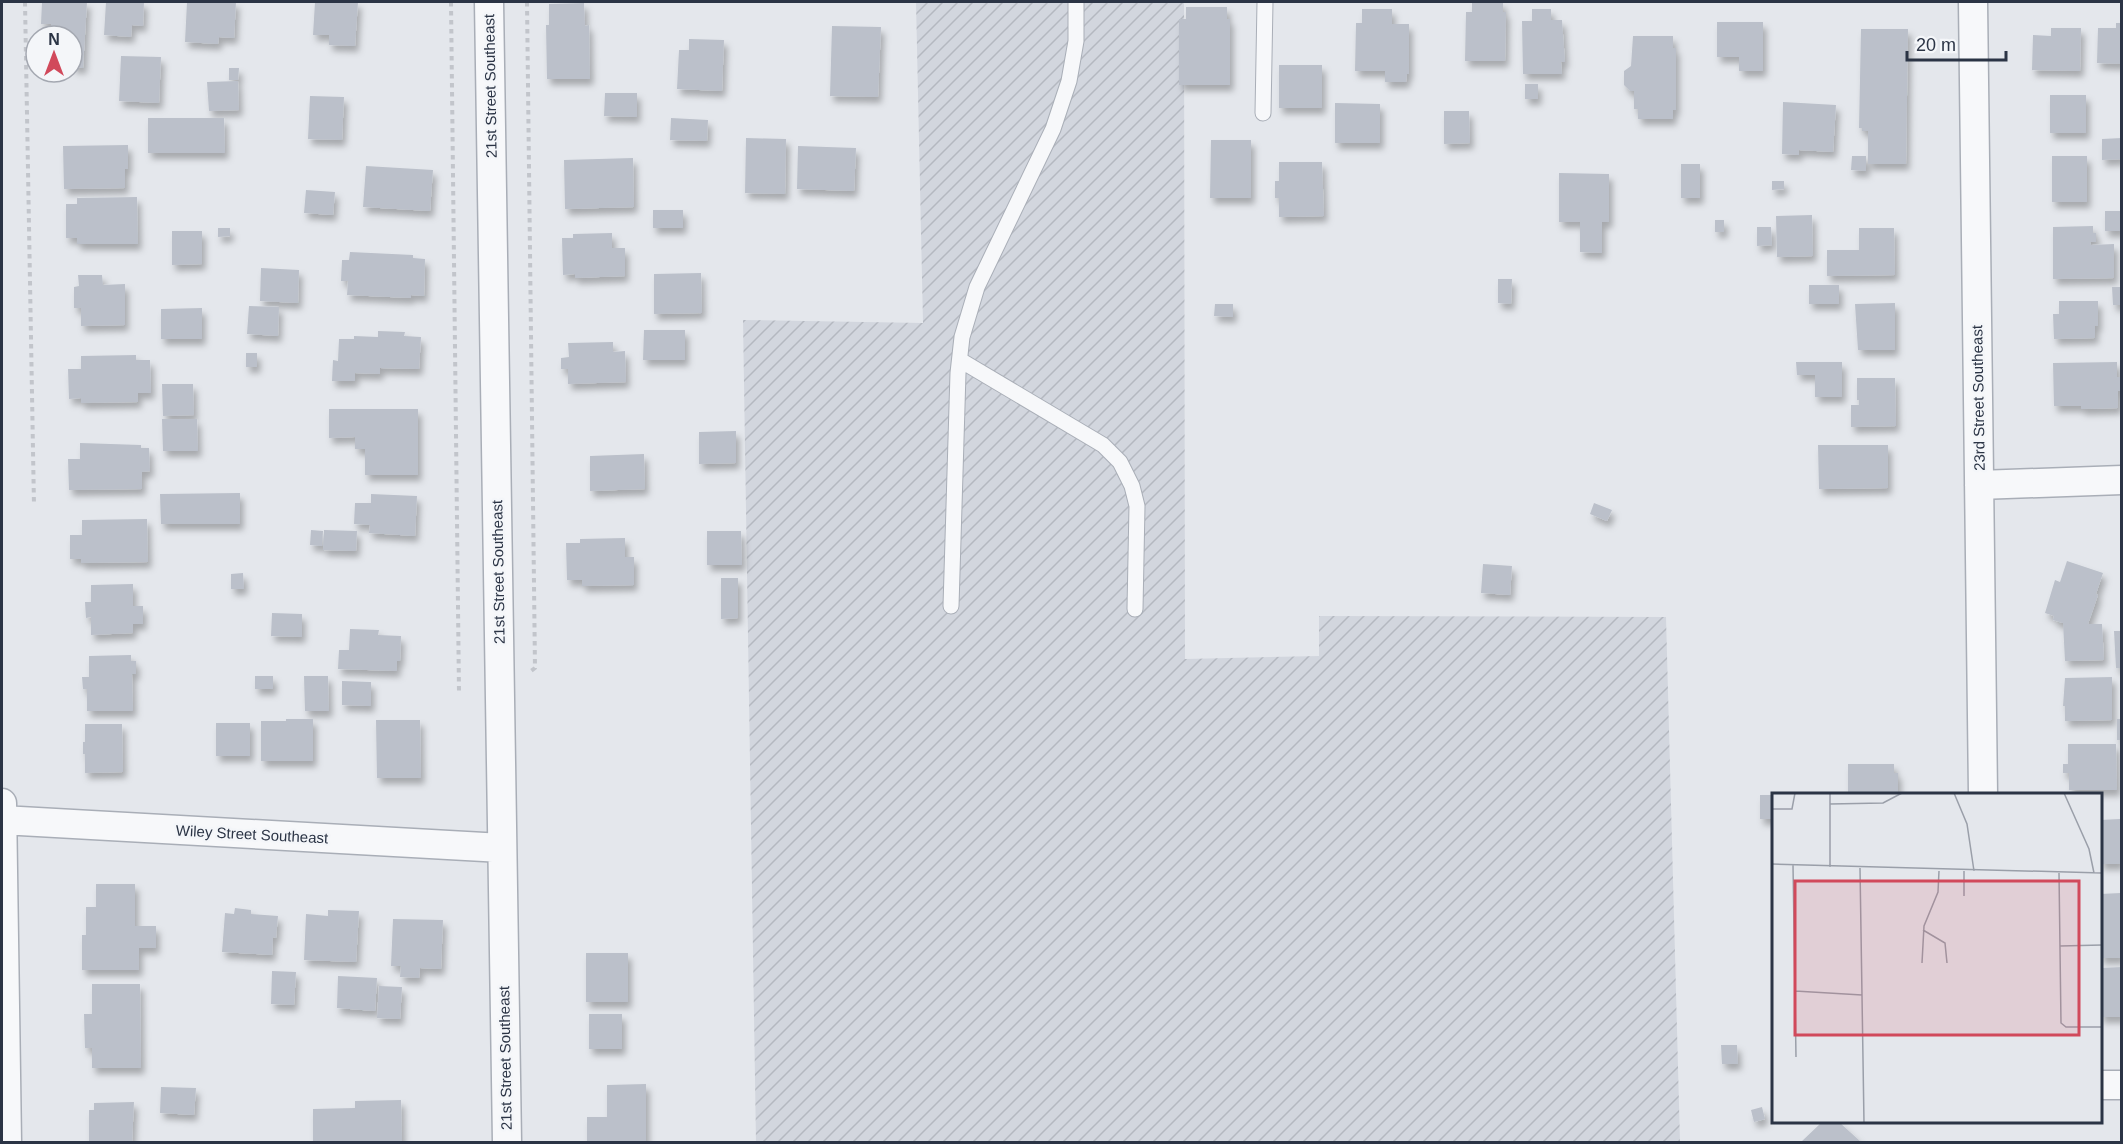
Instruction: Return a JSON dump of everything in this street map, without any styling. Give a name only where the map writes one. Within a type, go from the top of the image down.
[{"type":"street","name":"21st Street Southeast","points":[[489,2],[507,1143]]},
{"type":"street","name":"23rd Street Southeast","points":[[1973,2],[1983,793]]},
{"type":"street","points":[[1979,485],[2121,480]]},
{"type":"street","points":[[2,803],[7,1143]]},
{"type":"street","name":"Wiley Street Southeast","points":[[2,820],[502,848]]},
{"type":"street","points":[[2102,1085],[2121,1085]]},
{"type":"lane","points":[[951,606],[962,337],[977,287],[1053,129],[1069,81],[1076,41],[1076,2]]},
{"type":"lane","points":[[1263,113],[1264,2]]},
{"type":"lane","points":[[960,360],[1103,445],[1120,462],[1132,486],[1137,506],[1135,609]]},
{"type":"path","points":[[25,2],[34,506]]},
{"type":"path","points":[[451,2],[459,693]]},
{"type":"path","points":[[527,2],[535,668],[529,674]]},
{"type":"shaded area","points":[[916,2],[1184,2],[1185,659],[1319,656],[1319,616],[1666,617],[1680,1142],[756,1142],[743,320],[923,323]]},
{"type":"building","points":[[42,2],[87,2],[84,52],[84,24],[41,24]]},
{"type":"building","points":[[106,2],[144,2],[143,26],[132,25],[131,37],[104,35]]},
{"type":"building","points":[[187,2],[236,2],[234,38],[219,37],[218,44],[185,42]]},
{"type":"building","points":[[315,2],[358,2],[355,46],[329,45],[329,35],[313,35]]},
{"type":"building","points":[[1472,2],[1503,2],[1503,12],[1506,12],[1505,61],[1465,61],[1466,12],[1472,12]]},
{"type":"building","points":[[584,3],[585,26],[589,25],[590,79],[547,79],[546,25],[549,25],[549,4]]},
{"type":"building","points":[[1186,7],[1227,7],[1227,19],[1230,19],[1230,85],[1179,85],[1179,19],[1186,19]]},
{"type":"building","points":[[1362,9],[1392,9],[1392,24],[1409,24],[1409,74],[1407,74],[1406,82],[1385,82],[1385,71],[1355,71],[1356,23],[1362,23]]},
{"type":"building","points":[[1532,9],[1551,9],[1551,20],[1562,20],[1565,62],[1561,62],[1562,74],[1523,74],[1522,21],[1532,21]]},
{"type":"building","points":[[1717,22],[1763,22],[1763,71],[1739,71],[1739,57],[1717,57]]},
{"type":"building","points":[[2116,23],[2122,23],[2122,64],[2097,63],[2098,28],[2116,28]]},
{"type":"building","points":[[832,26],[881,27],[878,97],[830,96]]},
{"type":"building","points":[[2051,28],[2081,28],[2080,71],[2032,70],[2033,35],[2051,36]]},
{"type":"building","points":[[1861,29],[1908,29],[1906,164],[1868,164],[1868,131],[1862,131],[1862,128],[1859,128]]},
{"type":"building","points":[[1633,36],[1673,36],[1673,48],[1676,48],[1676,110],[1673,110],[1673,119],[1638,119],[1638,109],[1634,109],[1634,91],[1630,91],[1624,85],[1624,71],[1631,66]]},
{"type":"building","points":[[689,39],[724,40],[722,91],[677,89],[679,50],[689,50]]},
{"type":"building","points":[[121,56],[161,57],[159,103],[119,101]]},
{"type":"building","points":[[1279,65],[1322,65],[1322,108],[1279,108]]},
{"type":"building","points":[[229,68],[239,68],[238,80],[229,80]]},
{"type":"building","points":[[238,81],[239,110],[209,111],[207,82]]},
{"type":"building","points":[[1525,84],[1538,84],[1538,99],[1525,99]]},
{"type":"building","points":[[605,93],[637,93],[637,117],[604,116]]},
{"type":"building","points":[[2050,95],[2086,95],[2086,133],[2050,133]]},
{"type":"building","points":[[310,96],[344,97],[342,140],[308,139]]},
{"type":"building","points":[[1783,102],[1836,105],[1833,152],[1799,150],[1799,155],[1782,154]]},
{"type":"building","points":[[1335,103],[1380,104],[1380,143],[1335,143]]},
{"type":"building","points":[[1444,111],[1469,111],[1470,143],[1444,144]]},
{"type":"building","points":[[148,118],[224,118],[225,153],[148,153]]},
{"type":"building","points":[[671,118],[708,120],[707,141],[670,140]]},
{"type":"building","points":[[746,138],[786,139],[785,194],[745,193]]},
{"type":"building","points":[[2122,138],[2122,159],[2102,160],[2102,139]]},
{"type":"building","points":[[1211,140],[1251,140],[1251,198],[1210,198]]},
{"type":"building","points":[[128,145],[125,188],[64,189],[63,146]]},
{"type":"building","points":[[798,146],[856,148],[854,191],[797,189]]},
{"type":"building","points":[[1852,156],[1866,156],[1866,171],[1851,170]]},
{"type":"building","points":[[2052,156],[2087,156],[2087,202],[2052,202]]},
{"type":"building","points":[[633,158],[634,207],[565,209],[564,160]]},
{"type":"building","points":[[1279,162],[1322,162],[1324,216],[1279,217],[1279,198],[1275,198],[1275,181],[1279,181]]},
{"type":"building","points":[[1681,164],[1700,164],[1700,198],[1681,198]]},
{"type":"building","points":[[366,166],[433,170],[430,211],[363,207]]},
{"type":"building","points":[[1559,173],[1609,174],[1609,222],[1602,222],[1602,253],[1580,252],[1580,222],[1559,222]]},
{"type":"building","points":[[1772,181],[1784,181],[1784,189],[1772,190]]},
{"type":"building","points":[[306,190],[335,192],[333,215],[304,213]]},
{"type":"building","points":[[137,197],[138,244],[77,244],[77,238],[66,238],[66,204],[77,204],[77,198]]},
{"type":"building","points":[[653,210],[683,210],[683,228],[653,228]]},
{"type":"building","points":[[2105,211],[2122,211],[2122,231],[2105,231]]},
{"type":"building","points":[[1812,215],[1813,256],[1777,257],[1776,216]]},
{"type":"building","points":[[1715,220],[1724,220],[1724,232],[1715,232]]},
{"type":"building","points":[[2093,226],[2096,242],[2090,242],[2091,245],[2114,244],[2114,278],[2053,279],[2053,227]]},
{"type":"building","points":[[1757,227],[1771,227],[1772,245],[1757,246]]},
{"type":"building","points":[[218,228],[230,228],[230,236],[218,237]]},
{"type":"building","points":[[1859,228],[1894,228],[1895,275],[1827,276],[1827,250],[1859,250]]},
{"type":"building","points":[[172,231],[202,231],[202,264],[172,265]]},
{"type":"building","points":[[612,233],[612,248],[625,248],[625,276],[575,278],[575,274],[563,275],[562,238],[573,238],[573,234]]},
{"type":"building","points":[[350,252],[413,255],[413,258],[425,259],[424,296],[411,295],[411,298],[347,295],[348,281],[341,281],[342,260],[349,260]]},
{"type":"building","points":[[261,268],[299,270],[298,303],[260,301]]},
{"type":"building","points":[[701,273],[702,313],[654,314],[654,274]]},
{"type":"building","points":[[78,275],[102,275],[103,285],[125,284],[125,325],[81,326],[81,308],[74,308],[74,287],[79,286]]},
{"type":"building","points":[[1498,279],[1512,279],[1511,304],[1498,303]]},
{"type":"building","points":[[1809,285],[1839,285],[1839,304],[1809,304]]},
{"type":"building","points":[[2112,287],[2122,287],[2122,305],[2113,305]]},
{"type":"building","points":[[2059,301],[2098,301],[2098,326],[2095,326],[2095,338],[2054,339],[2053,314],[2059,314]]},
{"type":"building","points":[[1895,303],[1895,350],[1858,350],[1855,304]]},
{"type":"building","points":[[1215,304],[1233,304],[1233,317],[1214,316]]},
{"type":"building","points":[[249,306],[279,307],[278,336],[247,334]]},
{"type":"building","points":[[202,308],[202,339],[161,339],[161,309]]},
{"type":"building","points":[[644,330],[685,330],[685,360],[643,360]]},
{"type":"building","points":[[378,331],[405,332],[404,336],[421,337],[419,369],[380,368],[380,374],[355,373],[355,381],[332,381],[333,360],[338,361],[339,339],[354,339],[354,336],[378,337]]},
{"type":"building","points":[[613,342],[613,352],[625,351],[626,382],[568,384],[568,369],[561,369],[561,358],[569,357],[568,343]]},
{"type":"building","points":[[246,353],[257,353],[257,367],[246,367]]},
{"type":"building","points":[[136,355],[136,360],[150,360],[151,393],[138,393],[138,402],[81,403],[81,398],[69,399],[68,369],[81,369],[81,356]]},
{"type":"building","points":[[1796,362],[1842,362],[1842,397],[1815,397],[1815,375],[1797,375]]},
{"type":"building","points":[[2117,362],[2117,377],[2122,377],[2122,391],[2118,391],[2118,408],[2081,409],[2081,406],[2054,406],[2053,363]]},
{"type":"building","points":[[1857,378],[1895,378],[1896,426],[1851,427],[1851,405],[1859,405]]},
{"type":"building","points":[[162,384],[193,384],[194,415],[163,416]]},
{"type":"building","points":[[329,409],[418,409],[418,475],[365,475],[365,449],[355,449],[355,437],[329,438]]},
{"type":"building","points":[[162,419],[197,419],[198,451],[163,451]]},
{"type":"building","points":[[736,431],[736,463],[699,464],[699,432]]},
{"type":"building","points":[[80,443],[141,445],[141,448],[149,448],[150,471],[142,472],[142,489],[69,490],[68,459],[80,459]]},
{"type":"building","points":[[1818,445],[1888,445],[1888,488],[1819,489]]},
{"type":"building","points":[[644,454],[645,489],[590,491],[590,456]]},
{"type":"building","points":[[240,493],[240,524],[161,524],[160,494]]},
{"type":"building","points":[[371,494],[417,496],[415,536],[369,533],[370,525],[354,524],[355,503],[371,503]]},
{"type":"building","points":[[1594,503],[1612,510],[1607,521],[1590,514]]},
{"type":"building","points":[[147,519],[148,562],[81,563],[81,559],[70,559],[70,535],[82,535],[82,520]]},
{"type":"building","points":[[311,530],[323,531],[322,546],[310,545]]},
{"type":"building","points":[[324,530],[357,531],[356,551],[323,550]]},
{"type":"building","points":[[707,531],[741,531],[742,565],[707,565]]},
{"type":"building","points":[[625,538],[625,557],[634,557],[634,585],[582,586],[582,580],[567,580],[566,543],[580,543],[580,539]]},
{"type":"building","points":[[2067,561],[2103,573],[2088,624],[2102,624],[2104,660],[2065,661],[2063,623],[2053,620],[2054,616],[2045,613],[2055,580],[2060,582]]},
{"type":"building","points":[[1483,564],[1512,566],[1510,595],[1481,593]]},
{"type":"building","points":[[243,573],[244,589],[231,589],[231,574]]},
{"type":"building","points":[[721,578],[738,578],[738,618],[721,619]]},
{"type":"building","points":[[133,584],[133,606],[143,606],[143,624],[133,624],[133,633],[91,635],[91,617],[86,618],[85,602],[91,602],[91,585]]},
{"type":"building","points":[[272,613],[302,614],[302,637],[271,636]]},
{"type":"building","points":[[350,629],[379,630],[378,635],[401,636],[400,661],[397,661],[397,671],[338,669],[339,650],[349,650]]},
{"type":"building","points":[[2114,631],[2122,631],[2122,668],[2116,668]]},
{"type":"building","points":[[131,655],[131,661],[136,661],[136,674],[132,674],[133,711],[87,711],[87,689],[83,689],[82,677],[89,677],[89,656]]},
{"type":"building","points":[[255,676],[273,676],[273,689],[255,689]]},
{"type":"building","points":[[304,676],[328,676],[329,711],[305,711]]},
{"type":"building","points":[[2112,677],[2112,720],[2065,721],[2065,706],[2063,706],[2065,678]]},
{"type":"building","points":[[342,681],[371,682],[371,706],[342,705]]},
{"type":"building","points":[[286,719],[313,719],[313,761],[261,761],[261,721],[286,721]]},
{"type":"building","points":[[2117,719],[2122,719],[2122,740],[2117,740]]},
{"type":"building","points":[[376,720],[420,720],[421,778],[377,778]]},
{"type":"building","points":[[216,723],[250,723],[250,756],[216,756]]},
{"type":"building","points":[[85,724],[122,724],[123,772],[85,773],[83,742],[85,742]]},
{"type":"building","points":[[2068,744],[2116,744],[2117,790],[2069,790],[2069,773],[2063,773],[2063,764],[2068,764]]},
{"type":"building","points":[[1848,764],[1894,764],[1894,773],[1898,773],[1898,793],[1848,793]]},
{"type":"building","points":[[1760,795],[1772,795],[1772,819],[1760,819]]},
{"type":"building","points":[[2120,819],[2120,864],[2102,864],[2102,820]]},
{"type":"building","points":[[96,884],[135,884],[135,926],[156,926],[156,948],[139,948],[139,970],[82,970],[82,935],[86,935],[86,907],[96,907]]},
{"type":"building","points":[[2121,893],[2121,958],[2102,958],[2102,894]]},
{"type":"building","points":[[235,908],[251,910],[251,914],[278,916],[272,955],[222,952],[225,913],[234,914]]},
{"type":"building","points":[[328,910],[359,911],[356,962],[304,960],[306,914],[328,916]]},
{"type":"building","points":[[393,919],[443,920],[441,969],[420,968],[419,978],[400,977],[401,966],[391,966]]},
{"type":"building","points":[[586,953],[628,953],[628,1002],[586,1002]]},
{"type":"building","points":[[2122,967],[2122,1017],[2102,1017],[2102,968]]},
{"type":"building","points":[[272,971],[296,972],[294,1005],[271,1004]]},
{"type":"building","points":[[338,976],[377,978],[375,1011],[337,1008]]},
{"type":"building","points":[[92,984],[140,984],[141,1068],[92,1068],[92,1048],[85,1048],[84,1014],[92,1014]]},
{"type":"building","points":[[379,986],[402,987],[400,1019],[377,1018]]},
{"type":"building","points":[[589,1014],[622,1014],[622,1049],[589,1049]]},
{"type":"building","points":[[1721,1045],[1737,1045],[1738,1064],[1722,1064]]},
{"type":"building","points":[[646,1084],[646,1142],[587,1142],[587,1117],[607,1117],[607,1085]]},
{"type":"building","points":[[161,1087],[196,1088],[194,1115],[160,1113]]},
{"type":"building","points":[[401,1100],[402,1142],[313,1142],[313,1109],[355,1108],[355,1101]]},
{"type":"building","points":[[134,1102],[132,1142],[89,1141],[89,1110],[94,1110],[94,1103]]},
{"type":"building","points":[[1762,1107],[1765,1119],[1754,1122],[1751,1110]]},
{"type":"building","points":[[1821,1123],[1840,1123],[1861,1142],[1801,1142]]}]
